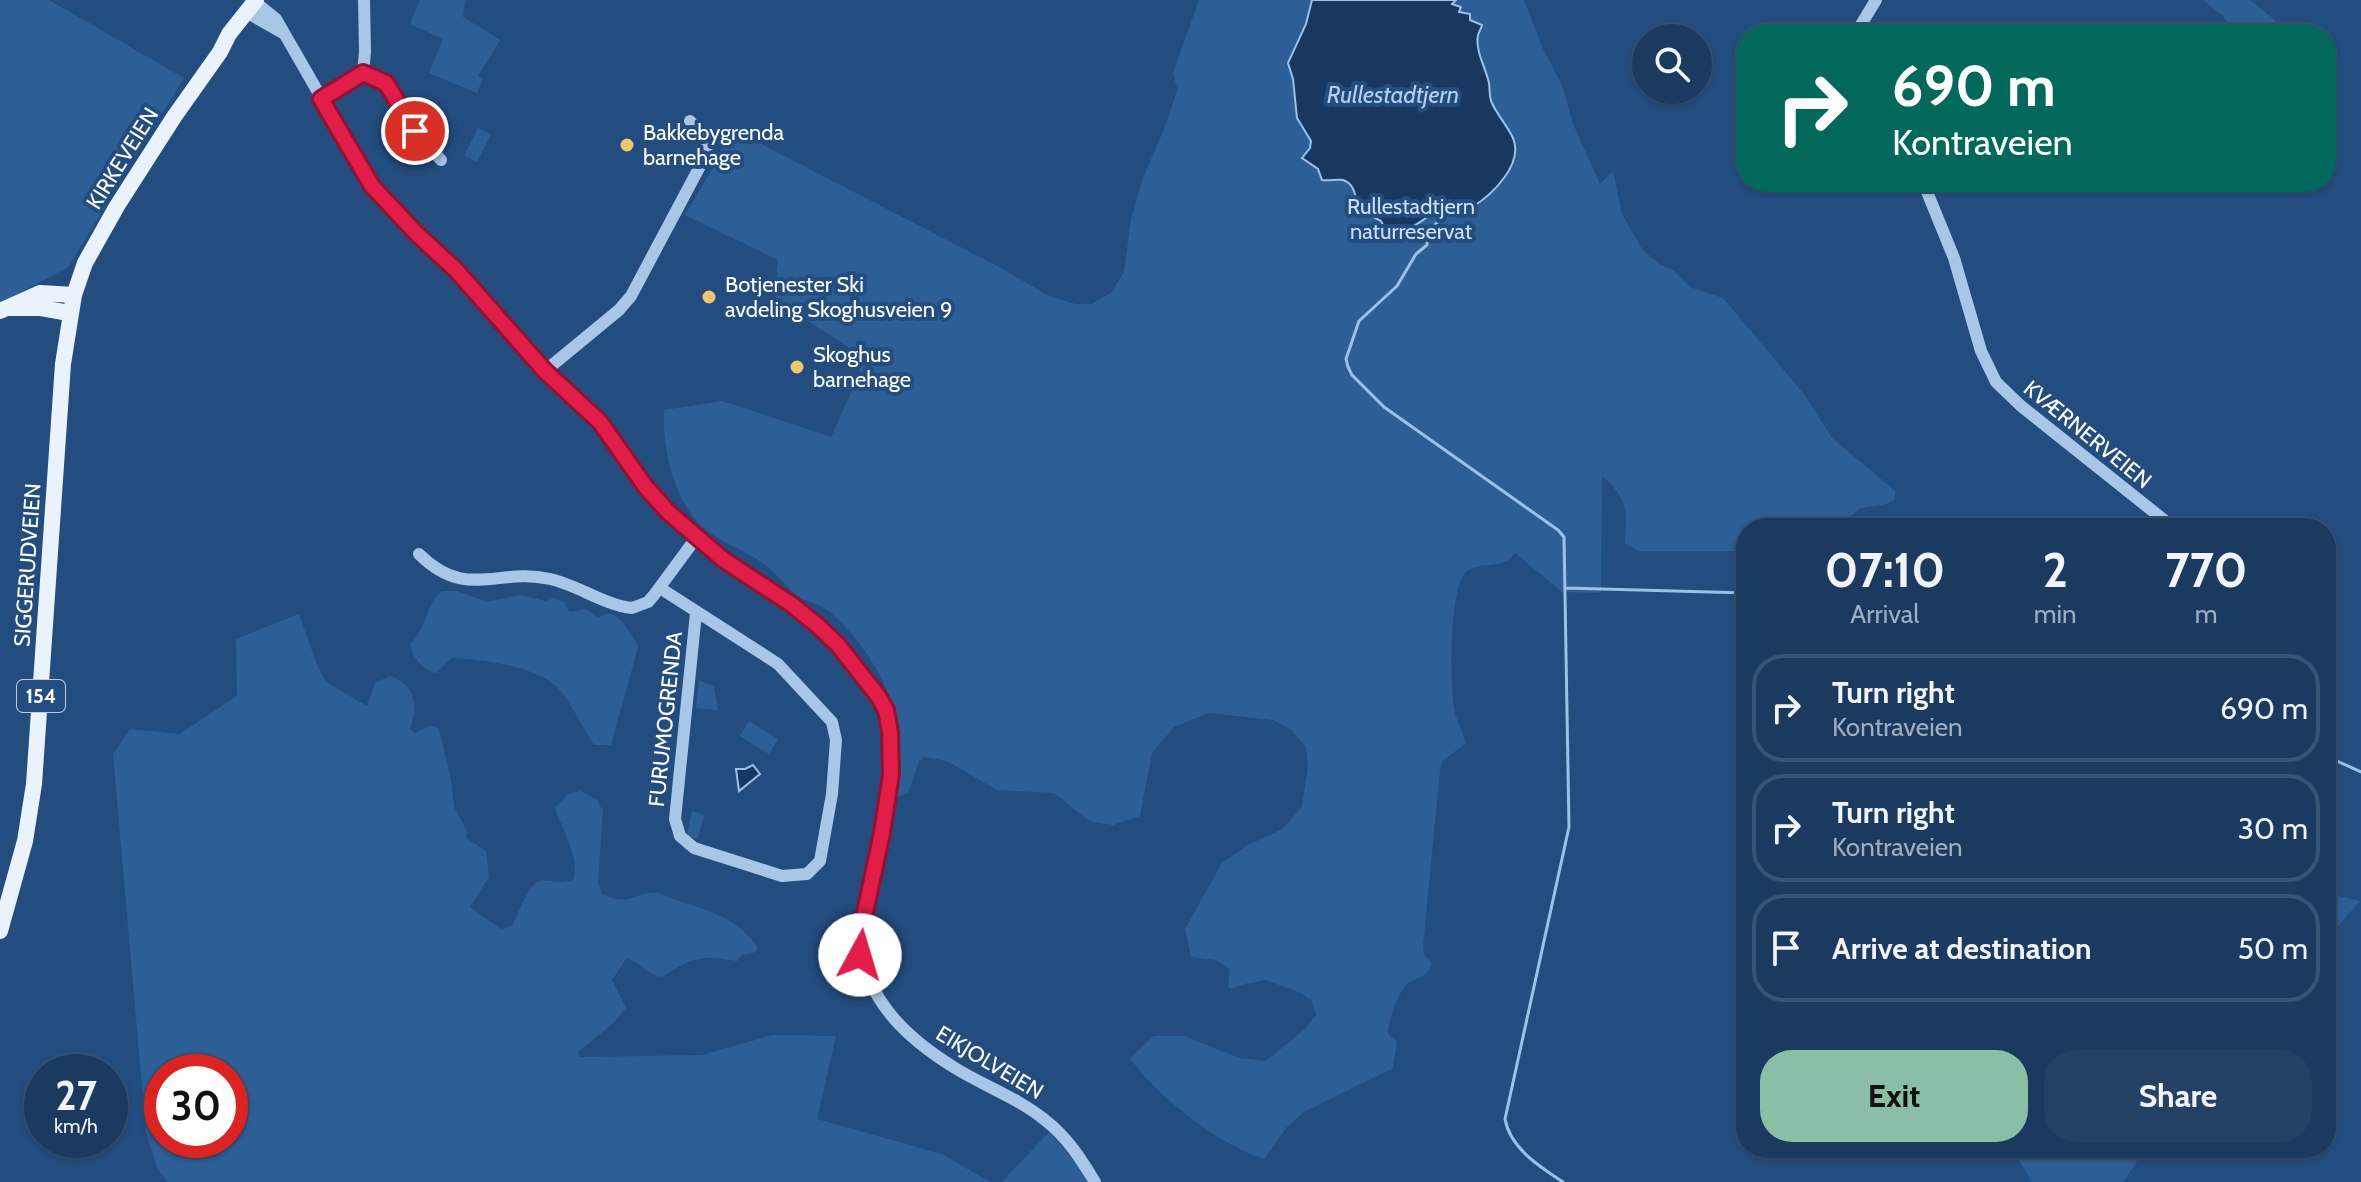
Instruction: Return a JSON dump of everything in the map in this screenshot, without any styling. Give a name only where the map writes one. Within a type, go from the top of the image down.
[{"type":"main road","name":"KIRKEVEIEN","points":[[74,295],[85,263],[107,223],[229,34],[252,7]]},
{"type":"main road","points":[[4,310],[40,293],[74,295]]},
{"type":"main road","name":"SIGGERUDVEIEN","points":[[0,931],[22,851],[34,784],[60,395],[69,313],[74,295]]},
{"type":"main road","points":[[4,310],[41,308],[69,313]]},
{"type":"street","points":[[363,73],[364,0]]},
{"type":"street","points":[[1861,24],[1876,0]]},
{"type":"street","name":"EIKJOLVEIEN","points":[[252,7],[276,19],[372,186],[456,270],[545,371],[600,422],[645,486],[696,538],[817,625],[872,686],[886,710],[892,754],[884,825],[859,940],[860,955],[870,987],[899,1023],[928,1049],[955,1068],[1019,1102],[1063,1135],[1095,1182]]},
{"type":"street","points":[[321,99],[363,73]]},
{"type":"street","points":[[363,73],[386,83],[415,131],[441,160]]},
{"type":"street","points":[[545,371],[619,310],[631,296],[707,153],[704,136],[690,121]]},
{"type":"street","name":"KVÆRNERVEIEN","points":[[1927,192],[1954,258],[1981,351],[1996,382],[2032,416],[2161,518]]},
{"type":"street","points":[[419,554],[440,571],[456,578],[474,581],[548,578],[628,608],[648,602],[696,538]]},
{"type":"street","name":"FURUMOGRENDA","points":[[660,588],[778,664],[835,727],[832,794],[820,861],[800,877],[782,876],[694,848],[680,836],[675,819],[696,613]]},
{"type":"green space","points":[[0,0],[49,0],[184,78],[68,267],[0,304]]},
{"type":"green space","points":[[420,0],[465,0],[463,17],[500,40],[478,76],[483,78],[477,93],[429,73],[443,39],[410,24]]},
{"type":"green space","name":"Rullestadtjern naturreservat","points":[[1199,0],[1524,0],[1543,49],[1562,85],[1573,124],[1600,184],[1613,171],[1622,214],[1642,249],[1659,264],[1674,271],[1690,287],[1723,298],[1804,394],[1832,438],[1895,491],[1895,499],[1887,504],[1860,508],[1848,518],[1736,518],[1736,551],[1638,551],[1625,543],[1624,506],[1617,491],[1602,476],[1601,593],[1562,592],[1515,553],[1504,562],[1477,567],[1465,573],[1453,617],[1452,680],[1454,709],[1465,744],[1442,761],[1440,770],[1423,946],[1424,955],[1431,962],[1430,968],[1425,975],[1405,986],[1394,1007],[1388,1029],[1388,1034],[1397,1041],[1393,1068],[1304,1112],[1287,1127],[1264,1159],[1246,1152],[1190,1118],[1156,1088],[1130,1058],[1154,1036],[1184,1036],[1239,1058],[1266,1061],[1306,1028],[1316,1015],[1312,1001],[1301,993],[1266,980],[1232,989],[1228,987],[1230,969],[1216,960],[1191,957],[1185,929],[1222,863],[1246,846],[1282,829],[1302,807],[1308,765],[1306,747],[1291,730],[1273,720],[1209,713],[1174,727],[1152,753],[1140,816],[1113,825],[1089,821],[1054,793],[997,790],[947,761],[925,757],[919,761],[908,793],[897,797],[899,742],[896,718],[889,695],[872,662],[851,633],[831,613],[800,597],[754,557],[704,528],[685,504],[678,489],[665,441],[664,410],[722,401],[831,437],[860,373],[848,347],[774,299],[778,260],[685,215],[718,159],[728,127],[1049,296],[1075,304],[1092,304],[1111,293],[1124,272],[1131,219],[1143,178],[1176,94],[1173,73]]},
{"type":"green space","points":[[2203,0],[2250,0],[2280,24],[2228,24]]},
{"type":"green space","points":[[478,128],[491,134],[477,162],[464,156]]},
{"type":"green space","points":[[442,591],[457,591],[487,602],[520,595],[546,601],[554,598],[564,602],[569,612],[584,609],[597,618],[610,614],[619,619],[638,647],[611,745],[594,745],[562,693],[536,674],[507,665],[451,658],[436,673],[419,663],[410,645],[433,601]]},
{"type":"green space","points":[[299,614],[326,682],[367,706],[375,683],[390,676],[405,684],[413,697],[414,712],[410,728],[414,733],[429,726],[439,729],[454,807],[467,831],[466,838],[486,851],[489,877],[470,907],[501,929],[512,926],[536,883],[573,880],[573,854],[555,808],[567,795],[580,791],[597,800],[603,811],[598,883],[602,894],[627,899],[651,893],[662,894],[721,916],[741,929],[757,947],[756,952],[742,955],[737,961],[697,959],[662,977],[626,959],[612,980],[626,1008],[578,1052],[580,1057],[702,1055],[773,1035],[836,1036],[817,1119],[942,1154],[990,1182],[168,1182],[158,1170],[154,1158],[248,1158],[248,1054],[144,1054],[144,1110],[113,754],[130,729],[180,734],[237,696],[236,639]]},
{"type":"green space","points":[[699,680],[714,687],[718,710],[696,708]]},
{"type":"green space","points":[[749,721],[778,739],[769,754],[740,736]]},
{"type":"green space","points":[[692,811],[704,815],[698,839],[687,836]]},
{"type":"green space","points":[[2336,895],[2360,901],[2336,929]]},
{"type":"green space","points":[[1049,1132],[1088,1182],[1002,1182]]},
{"type":"green space","points":[[2017,1158],[2136,1158],[2137,1161],[2123,1182],[2032,1182]]},
{"type":"water","name":"Rullestadtjern","points":[[1312,0],[1456,0],[1452,4],[1461,7],[1459,12],[1470,14],[1470,20],[1482,25],[1478,48],[1491,101],[1511,133],[1515,148],[1510,168],[1497,187],[1458,215],[1449,217],[1434,212],[1411,227],[1392,231],[1359,209],[1353,188],[1347,182],[1322,180],[1318,169],[1302,158],[1311,141],[1297,118],[1288,63],[1306,24]]},
{"type":"water","points":[[753,765],[760,774],[739,791],[736,769]]},
{"type":"waterway","points":[[1442,217],[1428,233],[1427,245],[1416,254],[1397,286],[1359,321],[1346,359],[1352,375],[1384,407],[1564,537],[1569,827],[1505,1119],[1519,1148],[1563,1182]]},
{"type":"waterway","points":[[1566,588],[1736,593]]},
{"type":"waterway","points":[[2336,761],[2361,772]]},
{"type":"place","name":"Bakkebygrenda barnehage","points":[[627,145]]},
{"type":"place","name":"Botjenester Ski avdeling Skoghusveien 9","points":[[709,297]]},
{"type":"place","name":"Skoghus barnehage","points":[[797,367]]},
{"type":"route","points":[[415,131],[386,83],[363,73],[321,99],[372,186],[456,270],[545,371],[600,422],[645,486],[668,512],[724,560],[817,625],[872,686],[886,710],[892,754],[891,774],[859,940],[860,955]]}]
